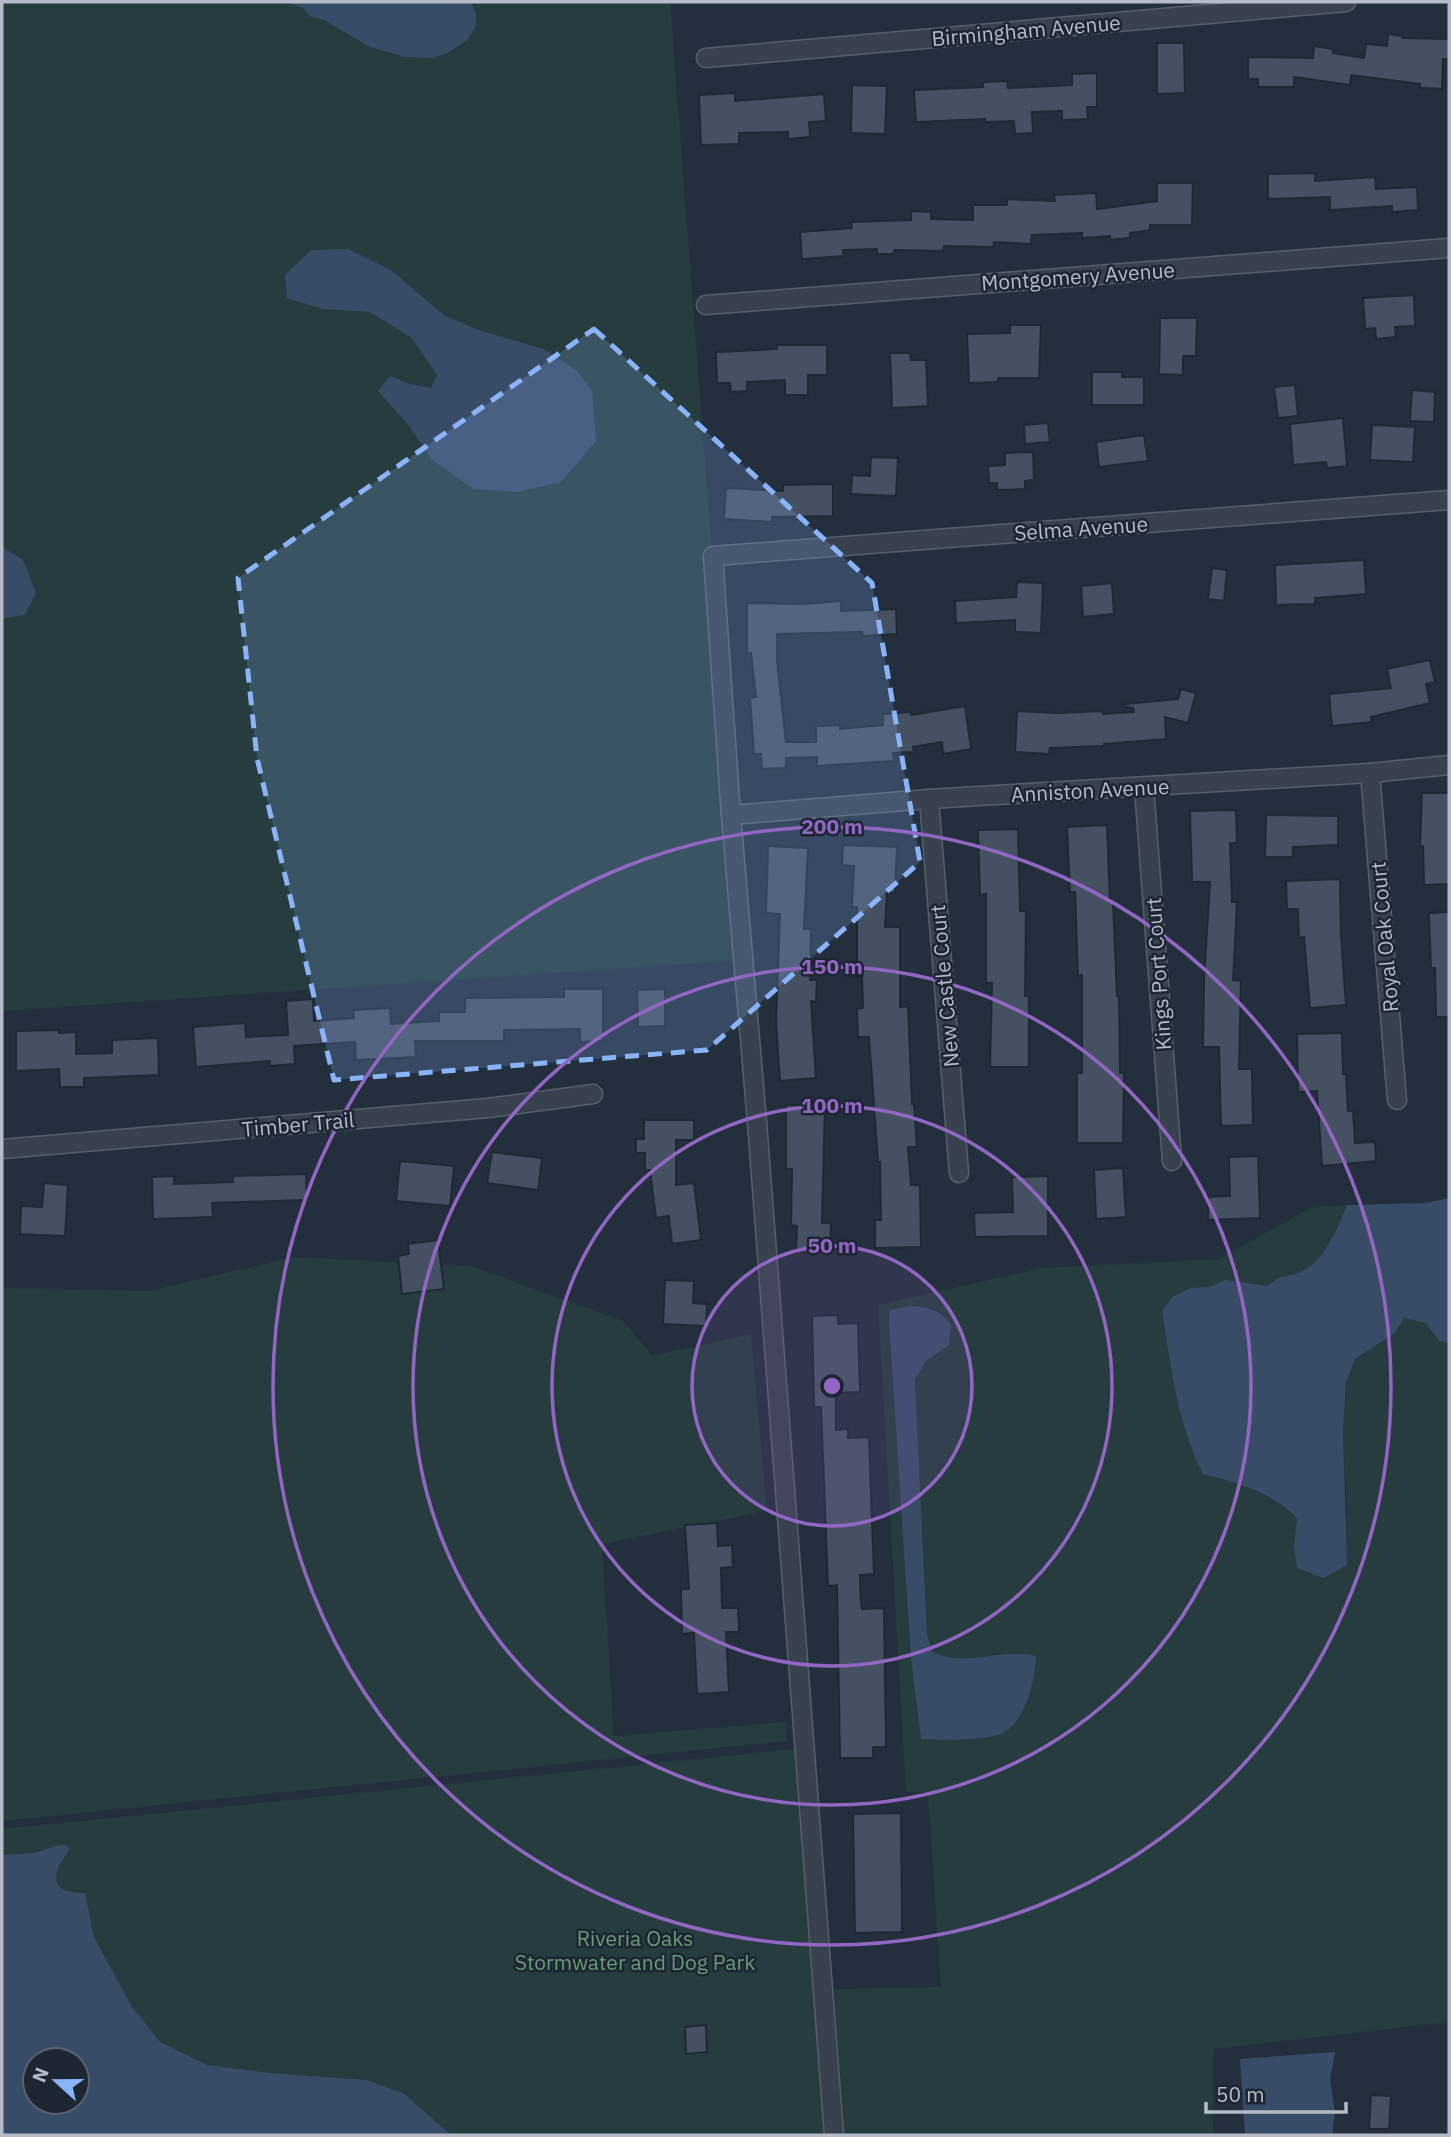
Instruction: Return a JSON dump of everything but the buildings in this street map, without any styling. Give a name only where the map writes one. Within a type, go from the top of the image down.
[{"type":"street","name":"Birmingham Avenue","points":[[706,58],[1212,7],[1346,2]]},
{"type":"street","name":"Montgomery Avenue","points":[[706,305],[1449,248]]},
{"type":"street","name":"Selma Avenue","points":[[731,816],[713,556],[1449,500]]},
{"type":"street","name":"Anniston Avenue","points":[[731,816],[929,799],[1370,773],[1449,765]]},
{"type":"street","name":"Royal Oak Court","points":[[1370,773],[1397,1100]]},
{"type":"street","name":"Kings Port Court","points":[[1144,787],[1172,1161]]},
{"type":"street","name":"New Castle Court","points":[[929,799],[959,1173]]},
{"type":"street","points":[[731,816],[834,2135]]},
{"type":"street","name":"Timber Trail","points":[[2,1149],[488,1108],[593,1094]]},
{"type":"highlighted area","points":[[594,329],[872,583],[920,862],[707,1050],[334,1080],[257,758],[238,578]]},
{"type":"green space","points":[[2,2],[670,2],[743,960],[2,1011]]},
{"type":"green space","points":[[1347,1205],[1328,1244],[1315,1262],[1298,1273],[1279,1278],[1268,1286],[1225,1280],[1209,1287],[1190,1288],[1172,1297],[1162,1311],[1169,1353],[1181,1414],[1203,1473],[1253,1490],[1286,1509],[1297,1518],[1294,1546],[1347,1516],[1343,1432],[1346,1382],[1355,1359],[1395,1333],[1404,1317],[1426,1323],[1439,1341],[1449,1343],[1449,2022],[1214,2049],[1213,2135],[845,2135],[834,1989],[941,1987],[928,1793],[906,1792],[878,1305],[1042,1268],[1219,1259],[1312,1207]],"holes":[[[911,1306],[937,1355],[926,1361],[915,1379],[927,1635],[933,1652],[942,1655],[968,1658],[1003,1653],[921,1739],[911,1658]]]},
{"type":"green space","points":[[293,1257],[471,1266],[623,1321],[653,1356],[751,1334],[767,1511],[602,1544],[614,1736],[786,1722],[787,1741],[2,1821],[2,1288],[149,1291]]},
{"type":"green space","name":"Riveria Oaks Stormwater and Dog Park","points":[[805,1748],[836,2135],[2,2135],[2,1829]]},
{"type":"water","points":[[288,2],[471,2],[476,14],[476,26],[467,40],[449,52],[433,58],[405,57],[370,47]]},
{"type":"water","points":[[348,249],[391,270],[445,316],[479,330],[543,349],[577,371],[592,391],[596,441],[561,482],[517,492],[474,489],[432,460],[410,427],[378,391],[390,376],[431,388],[437,375],[412,338],[370,312],[323,309],[287,298],[285,275],[311,250]]},
{"type":"water","points":[[2,547],[23,560],[36,593],[25,615],[2,618]]},
{"type":"water","points":[[1449,1198],[1449,1343],[1439,1341],[1426,1323],[1404,1318],[1395,1333],[1355,1359],[1346,1382],[1343,1432],[1347,1565],[1323,1578],[1297,1568],[1294,1546],[1297,1518],[1287,1509],[1253,1490],[1203,1474],[1181,1414],[1162,1311],[1172,1297],[1190,1288],[1209,1287],[1225,1280],[1268,1286],[1279,1278],[1307,1268],[1322,1254],[1347,1205],[1426,1203]]},
{"type":"water","points":[[911,1306],[933,1310],[951,1324],[949,1345],[926,1361],[915,1380],[927,1635],[933,1652],[959,1658],[1009,1654],[1036,1656],[1028,1699],[1018,1719],[996,1736],[921,1739],[911,1658],[889,1321],[890,1310]]},
{"type":"water","points":[[59,1845],[69,1848],[56,1875],[59,1886],[67,1891],[85,1893],[94,1937],[132,2007],[160,2042],[207,2065],[269,2073],[366,2080],[403,2093],[451,2135],[2,2135],[2,1855],[35,1853]]},
{"type":"water","points":[[1335,2052],[1330,2080],[1335,2113],[1332,2135],[1245,2135],[1240,2059]]}]
